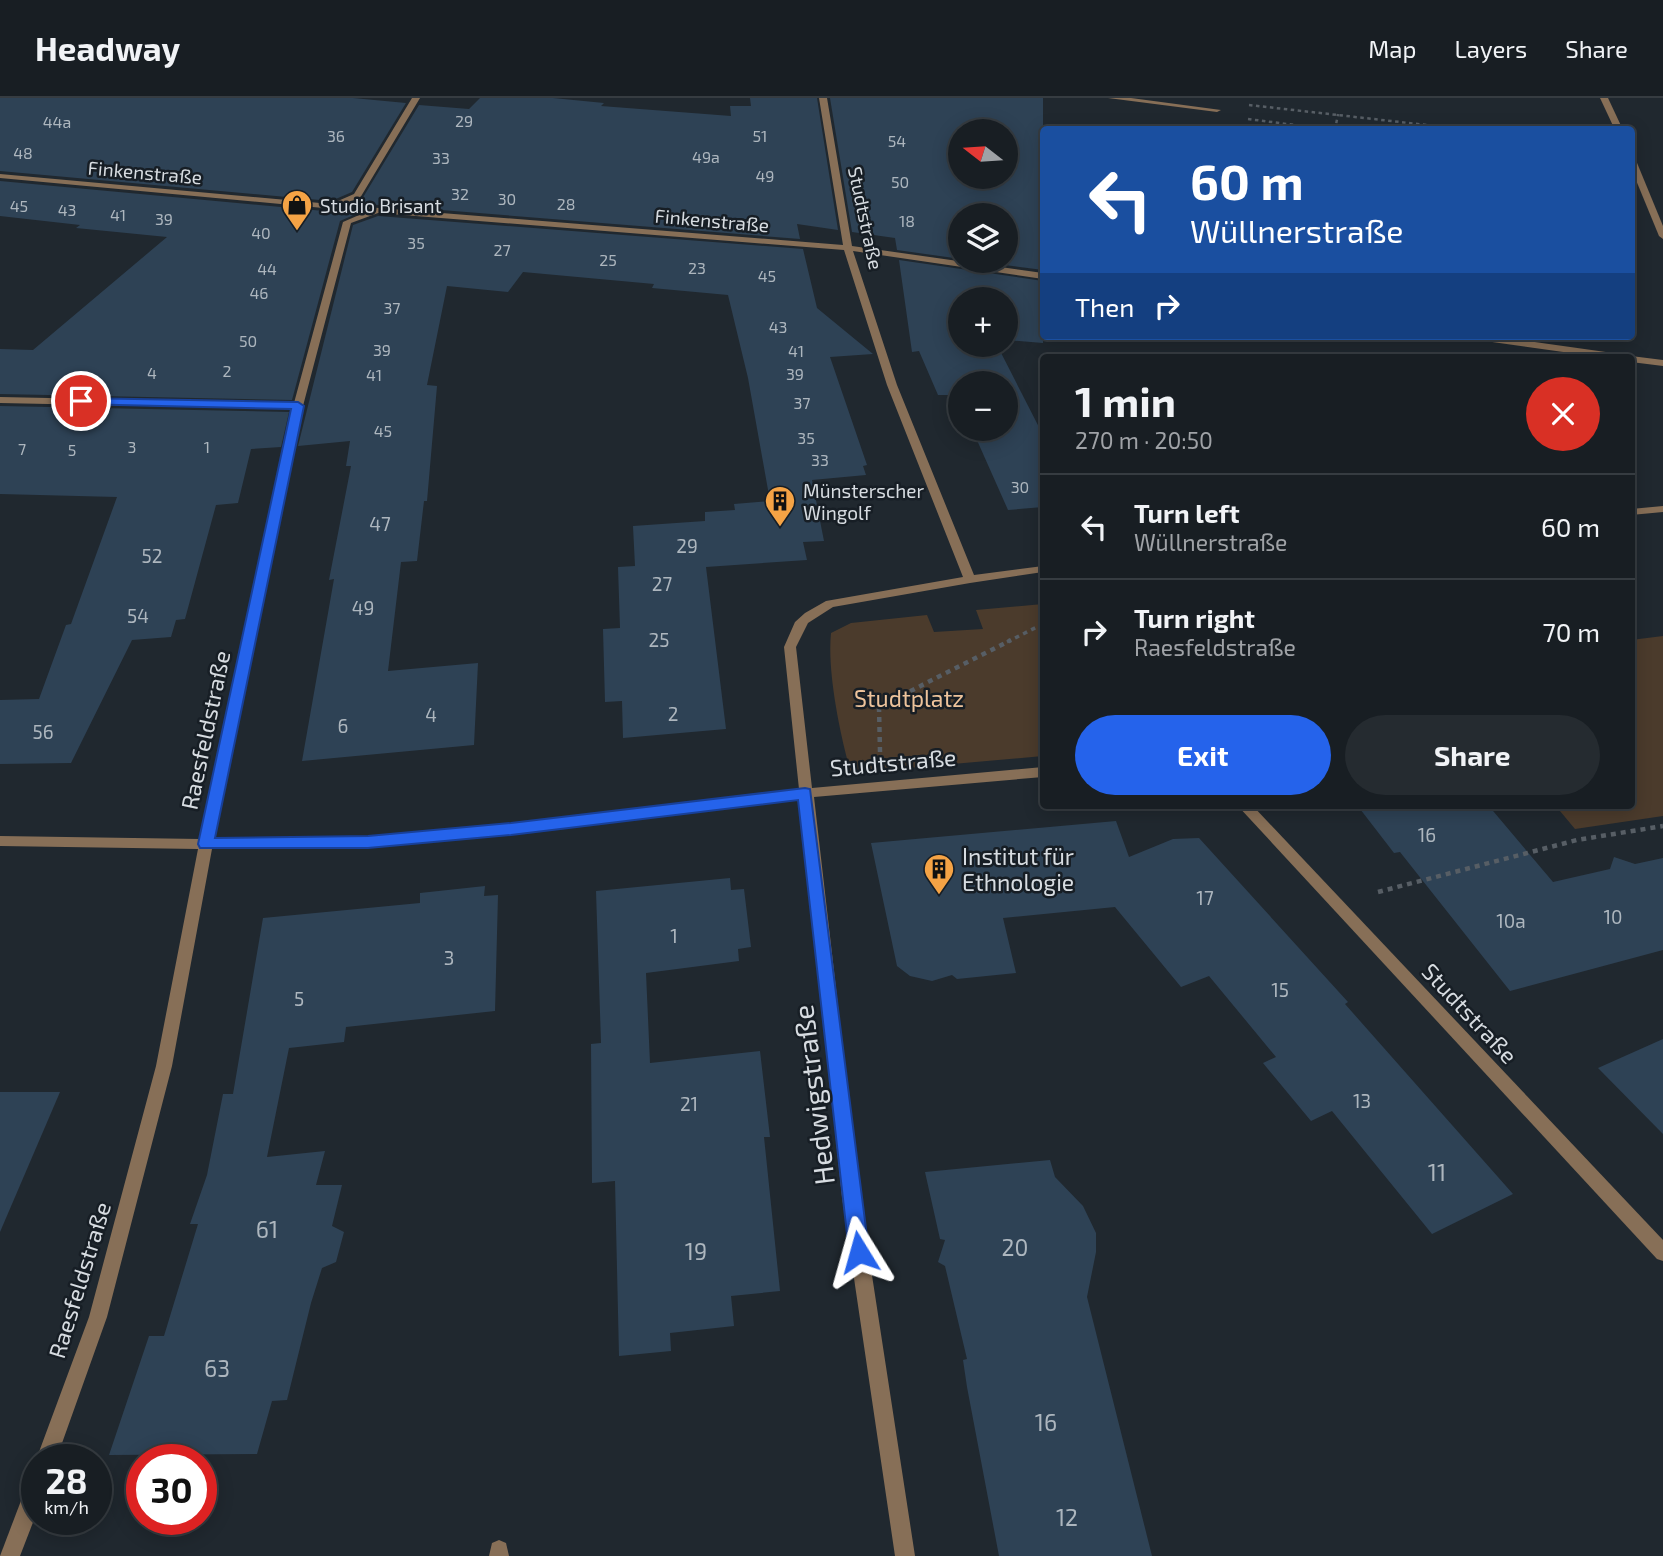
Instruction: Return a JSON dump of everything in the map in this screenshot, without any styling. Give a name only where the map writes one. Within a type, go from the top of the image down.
[{"type":"street","points":[[347,222],[357,196],[416,98]]},
{"type":"street","name":"Studtstraße","points":[[822,98],[848,248],[892,385],[970,579]]},
{"type":"street","points":[[1112,98],[1217,110]]},
{"type":"street","points":[[1604,98],[1617,126]]},
{"type":"street","points":[[1635,168],[1663,236]]},
{"type":"street","name":"Finkenstraße","points":[[0,176],[329,206]]},
{"type":"street","points":[[329,206],[357,196]]},
{"type":"street","points":[[329,206],[377,210]]},
{"type":"street","points":[[347,222],[377,210]]},
{"type":"street","name":"Finkenstraße","points":[[377,210],[848,248],[1040,276]]},
{"type":"street","name":"Raesfeldstraße","points":[[52,1444],[98,1317],[164,1066],[206,844],[298,406],[347,222]]},
{"type":"street","points":[[1499,340],[1599,354]]},
{"type":"street","points":[[1635,360],[1663,363]]},
{"type":"street","points":[[0,400],[298,406]]},
{"type":"street","points":[[1635,512],[1663,509]]},
{"type":"street","name":"Studtstraße","points":[[1040,569],[830,604],[810,612],[796,626],[790,647],[805,793],[1040,772]]},
{"type":"street","points":[[0,841],[206,844],[368,842],[511,829],[805,793]]},
{"type":"street","name":"Hedwigstraße","points":[[805,793],[851,1197],[905,1556]]},
{"type":"street","name":"Studtstraße","points":[[1248,809],[1663,1253]]},
{"type":"street","points":[[10,1556],[21,1527]]},
{"type":"path","points":[[1303,126],[1217,115],[1217,110],[1244,104],[1438,126]]},
{"type":"path","points":[[1335,126],[1338,114]]},
{"type":"path","points":[[879,707],[1040,626]]},
{"type":"path","points":[[1337,904],[1577,840],[1663,826]]},
{"type":"green space","name":"Studtplatz","points":[[1040,604],[1040,756],[851,773],[835,703],[831,633],[851,623],[927,615],[934,632],[983,629],[976,610]]},
{"type":"green space","points":[[1663,636],[1663,816],[1575,829],[1558,809],[1635,809],[1635,640]]},
{"type":"building","points":[[0,98],[353,98],[406,103],[352,192],[331,201],[0,171]]},
{"type":"building","points":[[480,98],[553,98],[604,103],[601,106],[731,116],[730,106],[751,106],[750,98],[817,98],[838,230],[797,224],[800,239],[354,203],[362,199],[419,105],[469,109]]},
{"type":"building","points":[[830,98],[1043,98],[1043,126],[1040,126],[1040,270],[1018,267],[1018,203],[948,203],[948,257],[897,250],[895,238],[852,232]]},
{"type":"building","points":[[0,181],[356,214],[340,221],[292,400],[0,394],[0,349],[33,350],[167,237],[76,228],[80,225],[0,216]]},
{"type":"building","points":[[378,216],[803,249],[817,308],[873,354],[830,357],[867,465],[863,466],[866,475],[812,480],[824,541],[803,542],[807,560],[706,567],[726,729],[623,738],[622,701],[605,702],[603,629],[620,628],[618,567],[635,566],[633,526],[705,521],[705,512],[735,510],[734,504],[770,501],[748,378],[728,295],[652,288],[654,284],[523,272],[508,292],[447,286],[427,385],[437,386],[427,501],[424,501],[417,561],[401,562],[388,671],[478,663],[474,745],[302,761],[334,579],[329,580],[351,466],[346,466],[350,441],[298,446],[353,225]]},
{"type":"building","points":[[899,260],[948,267],[948,273],[988,273],[1040,281],[1040,340],[1043,340],[1043,343],[1018,341],[1018,287],[948,287],[948,357],[1003,357],[1010,371],[948,371],[948,395],[938,395],[919,351],[912,352]]},
{"type":"building","points":[[1018,386],[1040,429],[1040,507],[1008,510],[977,441],[1018,441]]},
{"type":"building","points":[[0,406],[289,412],[281,447],[251,449],[238,503],[216,505],[185,619],[176,620],[171,637],[132,640],[71,763],[0,764],[0,700],[39,699],[66,625],[71,624],[117,497],[0,494]]},
{"type":"building","points":[[1360,809],[1491,809],[1553,882],[1610,869],[1614,857],[1635,864],[1663,858],[1663,950],[1510,991],[1400,852],[1394,853]]},
{"type":"building","points":[[1116,821],[1129,857],[1173,839],[1199,838],[1348,1002],[1345,1004],[1513,1194],[1432,1234],[1332,1111],[1311,1121],[1263,1063],[1276,1057],[1209,976],[1181,987],[1115,907],[1003,918],[1016,973],[957,979],[952,975],[932,981],[910,976],[897,966],[871,843]]},
{"type":"building","points":[[730,878],[731,890],[744,889],[751,947],[738,949],[739,961],[646,973],[650,1063],[760,1051],[770,1137],[764,1137],[780,1291],[731,1296],[734,1326],[670,1333],[671,1351],[619,1356],[615,1181],[592,1183],[591,1044],[601,1043],[596,891]]},
{"type":"building","points":[[485,886],[484,896],[498,895],[495,1011],[346,1027],[344,1042],[289,1048],[267,1157],[325,1151],[316,1185],[342,1185],[332,1226],[344,1232],[336,1262],[322,1268],[287,1400],[272,1401],[257,1454],[217,1454],[217,1444],[126,1444],[126,1455],[112,1455],[112,1446],[149,1336],[164,1336],[198,1224],[190,1224],[207,1175],[223,1094],[233,1094],[263,918],[420,903],[420,893]]},
{"type":"building","points":[[1663,1039],[1663,1134],[1598,1068]]},
{"type":"building","points":[[0,1092],[60,1092],[0,1232]]},
{"type":"building","points":[[1050,1160],[1055,1177],[1083,1206],[1096,1233],[1096,1252],[1087,1297],[1152,1556],[999,1556],[967,1387],[963,1360],[967,1359],[945,1266],[938,1262],[945,1240],[940,1239],[925,1172]]},
{"type":"place","name":"Studio Brisant","points":[[297,232]]},
{"type":"place","name":"Münsterscher Wingolf","points":[[780,528]]},
{"type":"place","name":"Institut für Ethnologie","points":[[939,896]]},
{"type":"route","points":[[81,401],[298,406],[206,844],[368,842],[511,829],[805,793],[859,1252]]}]
